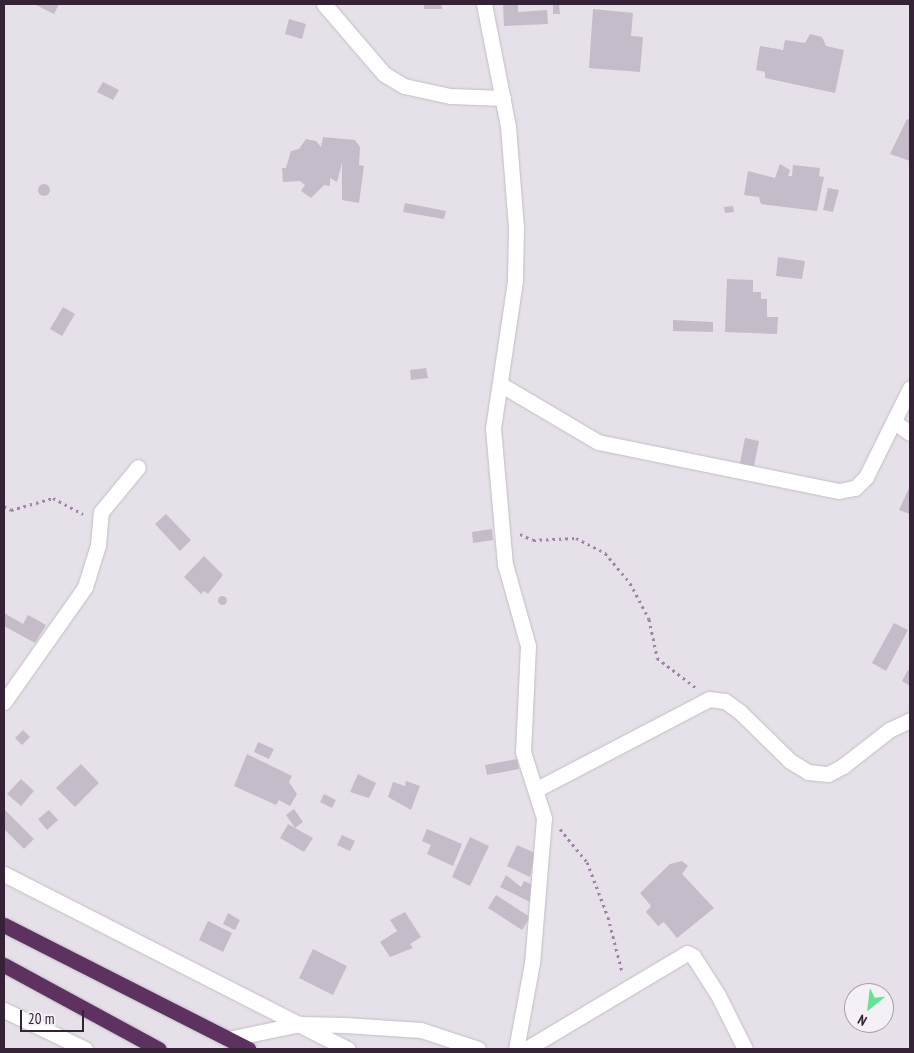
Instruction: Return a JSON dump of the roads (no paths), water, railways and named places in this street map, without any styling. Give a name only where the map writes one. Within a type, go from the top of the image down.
[{"type":"highway","points":[[4,926],[248,1049]]},
{"type":"highway","points":[[4,965],[159,1049]]},
{"type":"street","points":[[324,4],[384,74],[404,86],[450,96],[503,98]]},
{"type":"street","points":[[484,4],[503,98],[516,226],[515,281],[493,428],[506,564],[526,626],[523,752],[537,789],[544,818],[532,964],[516,1049]]},
{"type":"street","points":[[500,384],[598,442],[839,491],[855,488],[866,478],[896,423],[910,388]]},
{"type":"street","points":[[896,423],[910,433]]},
{"type":"street","points":[[4,702],[85,588],[99,529],[101,512],[138,467]]},
{"type":"street","points":[[537,789],[717,698],[740,712],[790,761],[808,772],[828,774],[843,766],[889,730],[910,720]]},
{"type":"street","points":[[4,874],[348,1049]]},
{"type":"street","points":[[526,1049],[626,990],[680,954],[693,956],[745,1049]]},
{"type":"street","points":[[4,1010],[85,1049]]},
{"type":"street","points":[[228,1039],[300,1024],[421,1030],[478,1049]]}]
